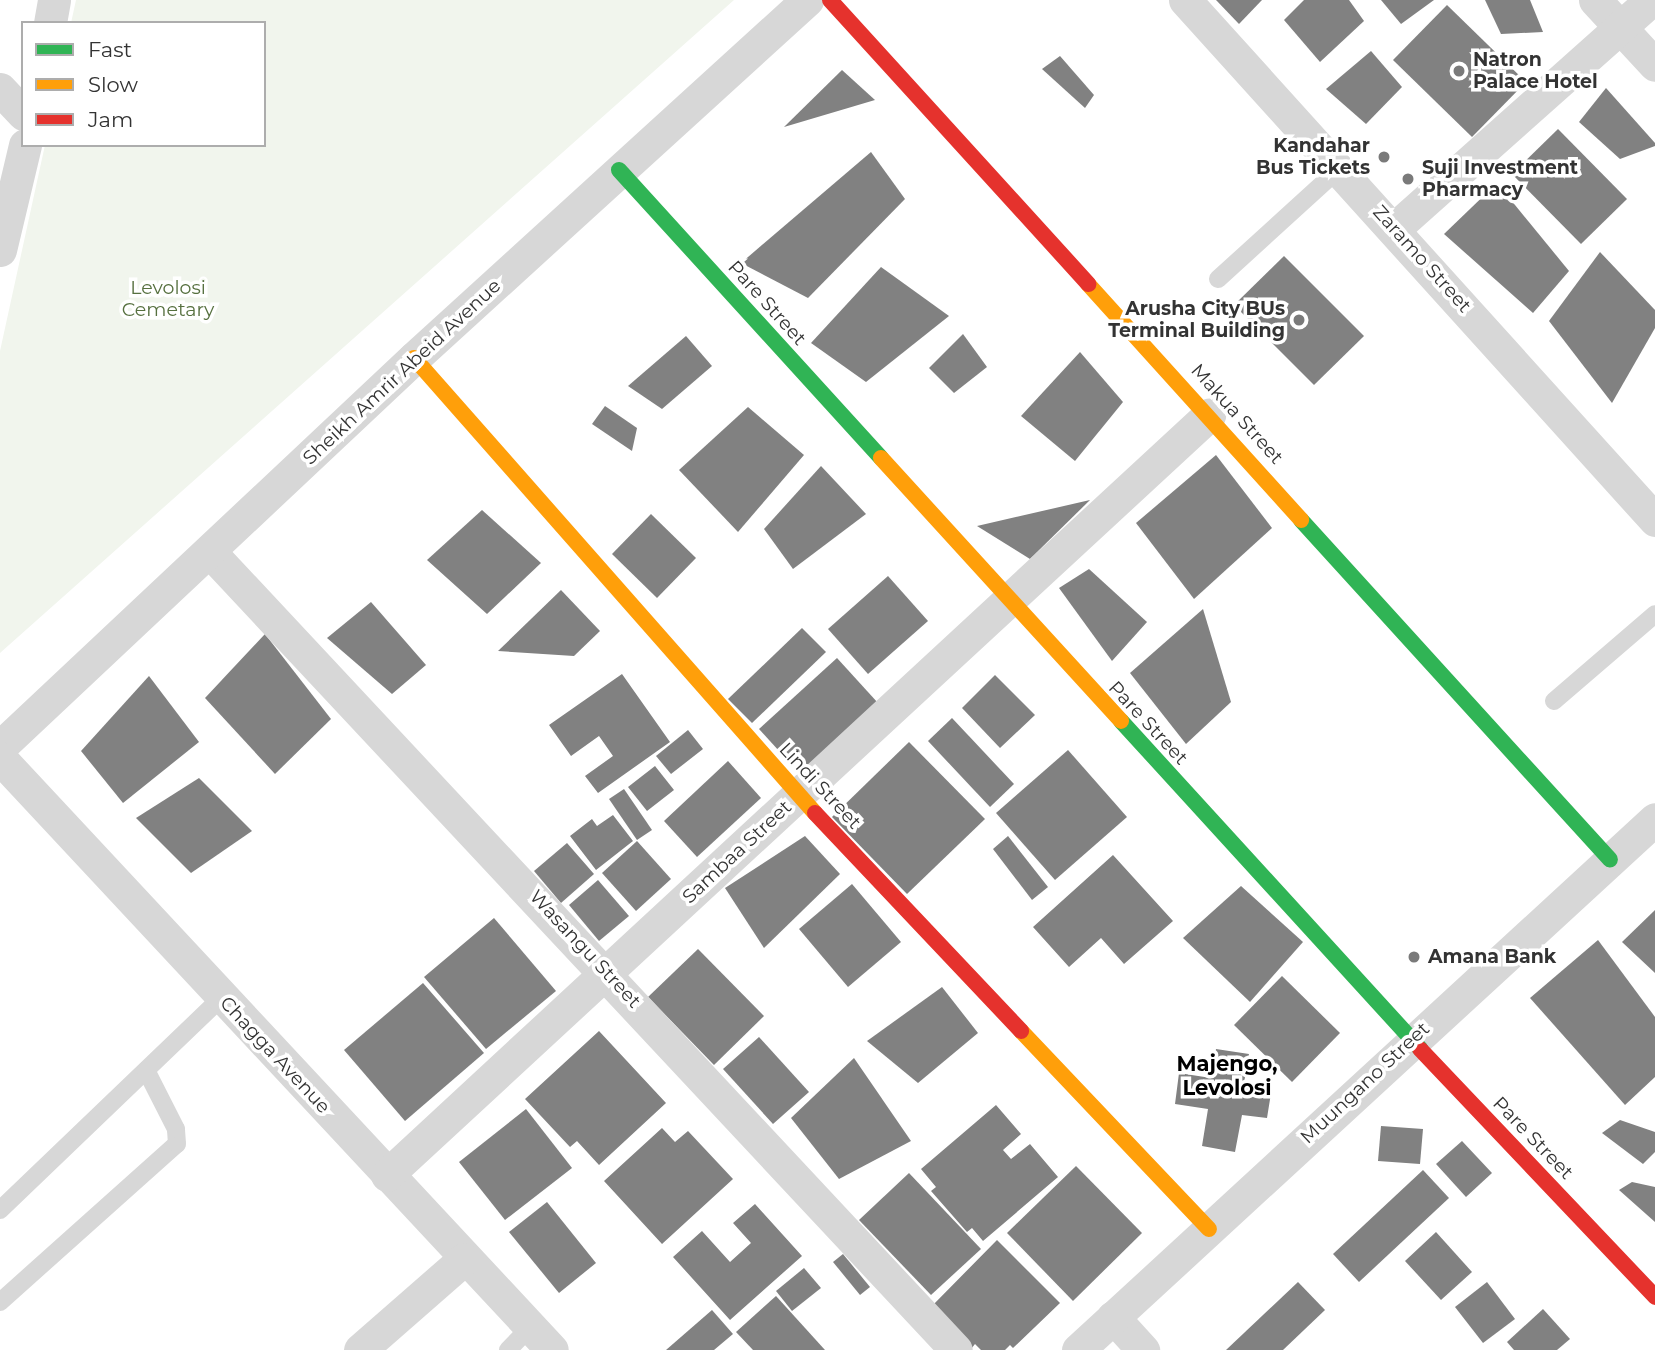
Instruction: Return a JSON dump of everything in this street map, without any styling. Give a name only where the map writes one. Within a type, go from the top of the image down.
[{"type":"street","points":[[50,21],[54,0]]},
{"type":"street","name":"Sheikh Amrir Abeid Avenue","points":[[0,747],[414,358],[807,0]]},
{"type":"street","name":"Makua Street","points":[[830,0],[1610,860]]},
{"type":"street","name":"Zaramo Street","points":[[1185,0],[1395,228],[1655,520]]},
{"type":"street","points":[[1595,0],[1655,65]]},
{"type":"street","points":[[1395,228],[1651,0]]},
{"type":"street","points":[[0,89],[21,112]]},
{"type":"street","points":[[2,226],[23,147]]},
{"type":"street","name":"Pare Street","points":[[619,170],[1007,601],[1411,1040],[1655,1297]]},
{"type":"street","name":"Lindi Street","points":[[414,358],[798,795],[1209,1229]]},
{"type":"street","name":"Sambaa Street","points":[[387,1175],[1209,415]]},
{"type":"street","name":"Wasangu Street","points":[[210,552],[607,972],[956,1350]]},
{"type":"street","name":"Chagga Avenue","points":[[0,758],[464,1259],[530,1342]]},
{"type":"street","name":"Muungano Street","points":[[1078,1350],[1411,1040],[1655,819]]},
{"type":"street","points":[[360,1350],[464,1259]]},
{"type":"street","points":[[1113,1317],[1143,1350]]},
{"type":"lane","points":[[1217,279],[1339,167]]},
{"type":"lane","points":[[1554,701],[1655,614]]},
{"type":"lane","points":[[0,1210],[222,997]]},
{"type":"lane","points":[[0,1302],[177,1144],[176,1129],[146,1070]]},
{"type":"green space","name":"Levolosi Cemetary","points":[[76,0],[734,0],[0,653],[0,351],[45,147],[266,147],[266,21],[71,21]]},
{"type":"building","points":[[1216,0],[1262,0],[1239,24]]},
{"type":"building","points":[[1304,0],[1349,0],[1364,21],[1320,62],[1284,20]]},
{"type":"building","points":[[1381,0],[1434,0],[1401,24]]},
{"type":"building","points":[[1485,0],[1530,0],[1543,32],[1501,34]]},
{"type":"building","name":"Natron Palace Hotel","points":[[1447,5],[1526,82],[1472,137],[1393,60]]},
{"type":"building","points":[[1371,51],[1402,87],[1366,124],[1326,89]]},
{"type":"building","points":[[1060,56],[1094,95],[1085,108],[1042,69]]},
{"type":"building","points":[[842,70],[875,100],[784,127]]},
{"type":"building","points":[[1606,88],[1655,146],[1620,159],[1579,122]]},
{"type":"building","points":[[1558,129],[1627,199],[1581,244],[1512,174]]},
{"type":"building","points":[[871,152],[905,199],[808,298],[741,263]]},
{"type":"building","points":[[1497,183],[1569,271],[1533,313],[1444,234]]},
{"type":"building","points":[[1600,252],[1655,310],[1655,328],[1612,403],[1549,321]]},
{"type":"building","name":"Arusha City BUs Terminal Building","points":[[1284,256],[1364,336],[1314,385],[1234,305]]},
{"type":"building","points":[[881,267],[949,316],[866,382],[811,343]]},
{"type":"building","points":[[963,334],[987,367],[954,393],[929,368]]},
{"type":"building","points":[[686,336],[712,366],[662,409],[628,386]]},
{"type":"building","points":[[1080,352],[1123,402],[1075,461],[1021,416]]},
{"type":"building","points":[[605,406],[637,428],[632,451],[592,424]]},
{"type":"building","points":[[748,407],[804,455],[738,532],[679,470]]},
{"type":"building","points":[[1216,455],[1272,528],[1194,599],[1136,523]]},
{"type":"building","points":[[821,466],[866,514],[793,569],[764,529]]},
{"type":"building","points":[[1090,500],[1030,559],[977,526]]},
{"type":"building","points":[[482,510],[541,563],[487,614],[427,560]]},
{"type":"building","points":[[651,514],[696,558],[657,598],[612,554]]},
{"type":"building","points":[[1089,569],[1147,622],[1112,661],[1059,588]]},
{"type":"building","points":[[888,576],[928,621],[868,674],[828,629]]},
{"type":"building","points":[[561,590],[600,631],[574,656],[498,651]]},
{"type":"building","points":[[371,602],[426,665],[392,694],[327,638]]},
{"type":"building","points":[[1203,609],[1231,702],[1186,744],[1130,673]]},
{"type":"building","points":[[802,628],[826,652],[752,723],[728,699]]},
{"type":"building","points":[[265,634],[331,719],[275,774],[205,698]]},
{"type":"building","points":[[837,658],[878,703],[800,774],[759,729]]},
{"type":"building","points":[[622,674],[670,742],[598,793],[585,776],[613,756],[599,736],[571,756],[549,725]]},
{"type":"building","points":[[995,675],[1035,715],[1000,748],[962,708]]},
{"type":"building","points":[[149,676],[199,742],[123,803],[81,751]]},
{"type":"building","points":[[952,718],[1014,784],[990,807],[928,741]]},
{"type":"building","points":[[688,730],[703,749],[671,774],[656,756]]},
{"type":"building","points":[[909,742],[985,819],[907,894],[832,817]]},
{"type":"building","points":[[1068,750],[1127,817],[1055,880],[996,813]]},
{"type":"building","points":[[728,761],[761,798],[697,857],[664,821]]},
{"type":"building","points":[[655,766],[674,790],[647,811],[628,787]]},
{"type":"building","points":[[199,778],[252,831],[191,873],[136,818]]},
{"type":"building","points":[[624,789],[652,830],[637,840],[609,799]]},
{"type":"building","points":[[613,815],[633,841],[596,870],[570,836],[592,819],[597,826]]},
{"type":"building","points":[[805,836],[840,874],[764,948],[725,888]]},
{"type":"building","points":[[1008,836],[1048,887],[1032,900],[993,849]]},
{"type":"building","points":[[637,841],[671,879],[636,911],[602,873]]},
{"type":"building","points":[[567,843],[594,874],[561,903],[534,871]]},
{"type":"building","points":[[1113,855],[1173,921],[1124,964],[1101,938],[1069,967],[1033,927]]},
{"type":"building","points":[[598,880],[629,916],[599,941],[569,905]]},
{"type":"building","points":[[852,884],[901,942],[848,987],[799,929]]},
{"type":"building","points":[[1241,886],[1303,942],[1250,1002],[1183,938]]},
{"type":"building","points":[[1655,910],[1655,973],[1622,942]]},
{"type":"building","points":[[494,918],[556,991],[486,1049],[424,977]]},
{"type":"building","points":[[1598,940],[1655,1017],[1655,1077],[1625,1105],[1530,998]]},
{"type":"building","points":[[698,949],[764,1016],[714,1065],[648,997]]},
{"type":"building","points":[[1282,976],[1340,1033],[1292,1082],[1234,1025]]},
{"type":"building","points":[[423,983],[484,1053],[405,1121],[344,1050]]},
{"type":"building","points":[[942,987],[978,1033],[918,1083],[867,1041]]},
{"type":"building","points":[[599,1031],[666,1103],[599,1165],[577,1141],[570,1147],[525,1099]]},
{"type":"building","points":[[759,1037],[809,1092],[773,1124],[723,1069]]},
{"type":"building","points":[[1216,1049],[1249,1054],[1244,1083],[1272,1087],[1267,1118],[1242,1115],[1235,1152],[1202,1146],[1208,1109],[1175,1104],[1179,1073],[1211,1078]]},
{"type":"building","points":[[854,1058],[911,1141],[839,1179],[791,1118]]},
{"type":"building","points":[[996,1105],[1021,1134],[1003,1150],[1011,1159],[1030,1144],[1058,1177],[983,1241],[972,1228],[967,1232],[931,1191],[936,1187],[921,1169]]},
{"type":"building","points":[[526,1109],[572,1168],[505,1220],[459,1162]]},
{"type":"building","points":[[1620,1120],[1655,1132],[1655,1152],[1643,1164],[1602,1133]]},
{"type":"building","points":[[1381,1126],[1423,1129],[1420,1164],[1378,1161]]},
{"type":"building","points":[[662,1128],[675,1142],[688,1131],[733,1179],[662,1244],[604,1181]]},
{"type":"building","points":[[1462,1141],[1492,1173],[1466,1197],[1436,1164]]},
{"type":"building","points":[[1076,1166],[1142,1233],[1073,1301],[1007,1233]]},
{"type":"building","points":[[1423,1170],[1449,1198],[1359,1282],[1333,1254]]},
{"type":"building","points":[[909,1173],[981,1249],[931,1295],[859,1220]]},
{"type":"building","points":[[1632,1182],[1655,1187],[1655,1222],[1619,1190]]},
{"type":"building","points":[[547,1202],[596,1263],[559,1293],[509,1232]]},
{"type":"building","points":[[755,1204],[802,1256],[730,1320],[673,1257],[702,1231],[730,1262],[751,1243],[733,1223]]},
{"type":"building","points":[[1436,1232],[1472,1272],[1441,1300],[1405,1261]]},
{"type":"building","points":[[997,1240],[1060,1303],[1013,1348],[1010,1345],[1005,1350],[981,1350],[975,1344],[971,1349],[930,1308]]},
{"type":"building","points":[[843,1254],[870,1287],[860,1295],[833,1262]]},
{"type":"building","points":[[804,1268],[821,1288],[792,1311],[776,1291]]},
{"type":"building","points":[[1298,1282],[1325,1310],[1283,1350],[1226,1350]]},
{"type":"building","points":[[1487,1282],[1515,1319],[1483,1343],[1455,1307]]},
{"type":"building","points":[[776,1296],[825,1350],[753,1350],[736,1332]]},
{"type":"building","points":[[1543,1309],[1570,1339],[1557,1350],[1514,1350],[1507,1342]]},
{"type":"building","points":[[712,1310],[733,1334],[714,1350],[666,1350]]},
{"type":"traffic: fast","points":[[619,170],[881,458]]},
{"type":"traffic: fast","points":[[1301,520],[1610,860]]},
{"type":"traffic: fast","points":[[1121,721],[1420,1049]]},
{"type":"traffic: slow","points":[[1088,284],[1301,520]]},
{"type":"traffic: slow","points":[[414,358],[815,813]]},
{"type":"traffic: slow","points":[[881,458],[1121,721]]},
{"type":"traffic: slow","points":[[1021,1031],[1209,1229]]},
{"type":"traffic: jam","points":[[830,0],[1088,284]]},
{"type":"traffic: jam","points":[[815,813],[1021,1031]]},
{"type":"traffic: jam","points":[[1420,1049],[1655,1297]]},
{"type":"place","name":"Natron Palace Hotel","points":[[1459,71]]},
{"type":"place","name":"Kandahar Bus Tickets","points":[[1384,157]]},
{"type":"place","name":"Suji Investment Pharmacy","points":[[1408,179]]},
{"type":"place","name":"Arusha City BUs Terminal Building","points":[[1299,320]]},
{"type":"place","name":"Amana Bank","points":[[1414,957]]},
{"type":"district","name":"Majengo, Levolosi","points":[[1227,1076]]}]
